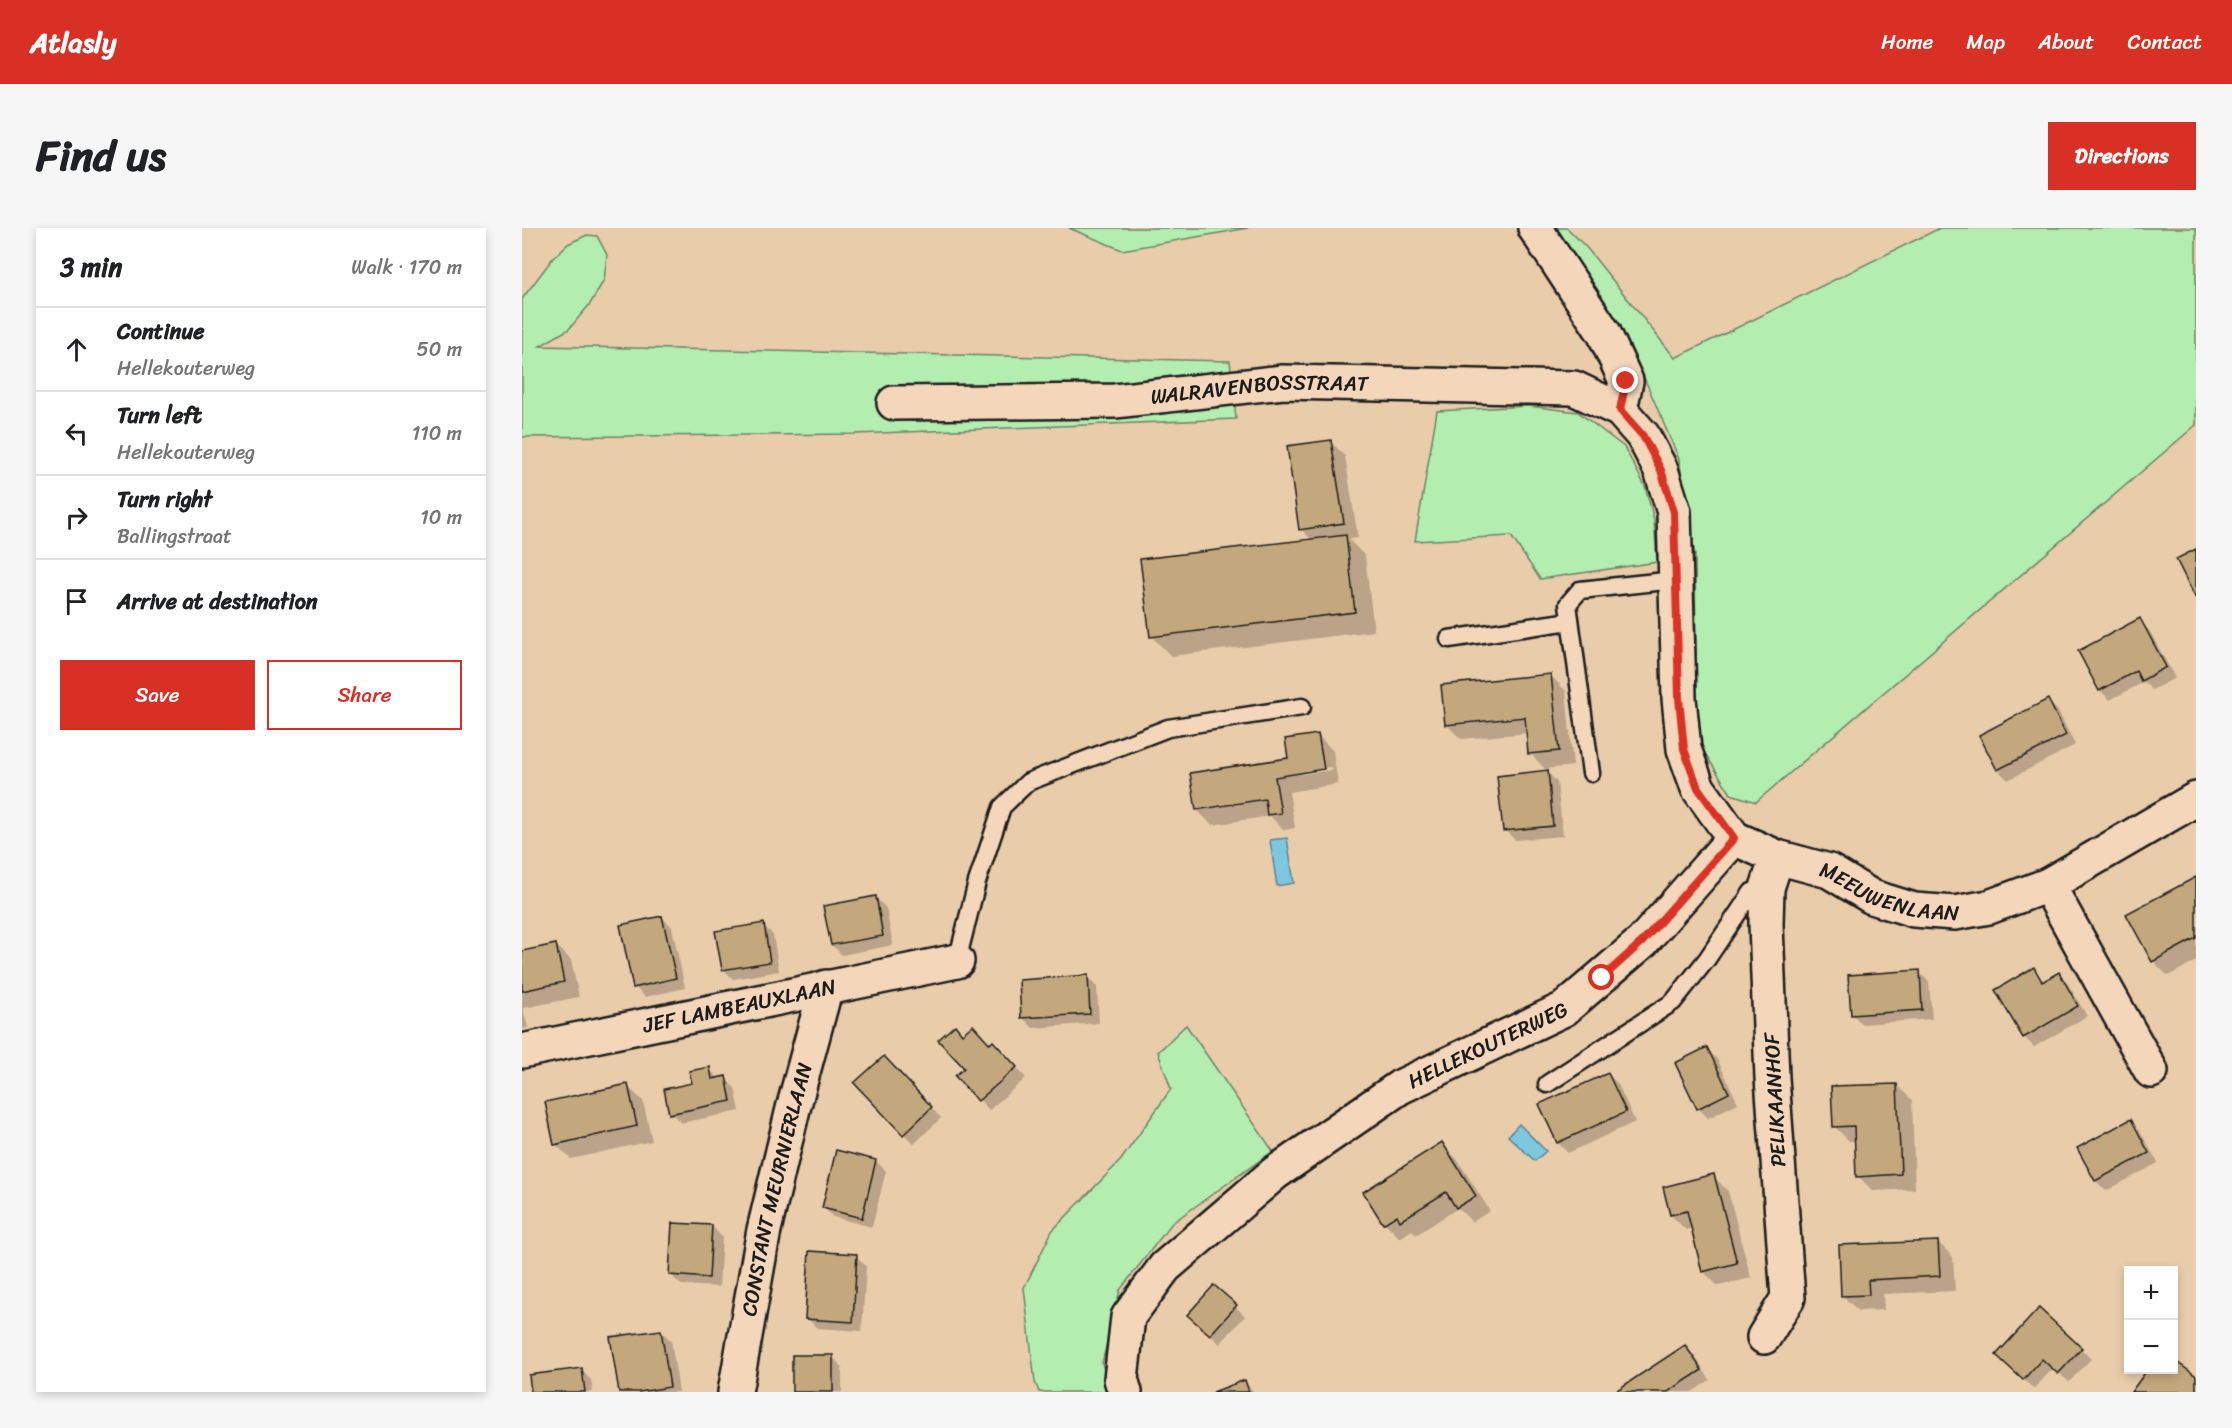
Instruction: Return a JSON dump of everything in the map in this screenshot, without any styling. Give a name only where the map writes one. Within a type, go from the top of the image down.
[{"type":"street","points":[[1535,228],[1608,342],[1626,381],[1620,410],[1643,436],[1661,470],[1674,512],[1679,698],[1684,749],[1698,788],[1734,838]]},
{"type":"street","name":"WALRAVENBOSSTRAAT","points":[[894,403],[1115,401],[1282,382],[1574,388],[1620,410]]},
{"type":"street","name":"MEEUWENLAAN","points":[[1734,838],[1777,857],[1829,871],[1872,897],[1914,910],[1955,913],[1989,907],[2048,885],[2196,799]]},
{"type":"street","name":"HELLEKOUTERWEG","points":[[1125,1392],[1121,1379],[1128,1317],[1165,1267],[1275,1173],[1400,1087],[1564,1009],[1642,942],[1734,838]]},
{"type":"street","name":"PELIKAANHOF","points":[[1764,1337],[1788,1298],[1772,1078],[1766,924],[1767,888],[1777,857]]},
{"type":"street","points":[[2048,885],[2151,1071]]},
{"type":"street","name":"JEF LAMBEAUXLAAN","points":[[522,1051],[957,962]]},
{"type":"street","name":"CONSTANT MEURNIERLAAN","points":[[735,1392],[764,1230],[793,1109],[826,987]]},
{"type":"lane","points":[[1591,773],[1568,603],[1580,590],[1675,580]]},
{"type":"lane","points":[[1449,639],[1570,621]]},
{"type":"lane","points":[[957,962],[977,882],[1002,807],[1028,782],[1168,728],[1302,707]]},
{"type":"lane","points":[[1546,1084],[1673,1002],[1707,959],[1752,892],[1767,888]]},
{"type":"green space","points":[[1069,228],[1248,228],[1122,250]]},
{"type":"green space","points":[[1550,228],[1567,228],[1586,247],[1675,358],[1940,228],[2196,228],[2196,425],[1756,802],[1731,794],[1697,741],[1695,555],[1679,459],[1643,375]]},
{"type":"green space","points":[[587,235],[597,236],[607,255],[604,280],[590,304],[569,329],[540,346],[1230,361],[1236,419],[854,434],[522,437],[522,299],[553,258],[568,244]]},
{"type":"green space","points":[[1528,406],[1578,412],[1624,447],[1645,486],[1654,520],[1657,562],[1540,579],[1511,536],[1415,541],[1437,411]]},
{"type":"green space","points":[[1186,1025],[1273,1151],[1172,1223],[1120,1290],[1102,1363],[1110,1392],[1039,1392],[1035,1382],[1024,1288],[1052,1231],[1121,1160],[1171,1089],[1158,1052]]},
{"type":"water","points":[[1287,838],[1294,883],[1277,886],[1270,840]]},
{"type":"water","points":[[1519,1124],[1546,1151],[1535,1161],[1508,1136]]},
{"type":"building","points":[[1331,440],[1344,523],[1299,530],[1287,446]]},
{"type":"building","points":[[1346,535],[1355,612],[1150,637],[1140,559]]},
{"type":"building","points":[[2196,549],[2196,599],[2176,559]]},
{"type":"building","points":[[2140,618],[2166,667],[2141,681],[2136,671],[2099,691],[2078,651]]},
{"type":"building","points":[[1551,674],[1559,751],[1528,754],[1525,717],[1445,725],[1441,685]]},
{"type":"building","points":[[2048,699],[2066,735],[1997,770],[1979,735]]},
{"type":"building","points":[[1318,734],[1324,769],[1275,777],[1281,813],[1267,815],[1265,799],[1196,810],[1190,773],[1288,758],[1285,739]]},
{"type":"building","points":[[1548,770],[1553,826],[1503,831],[1497,776]]},
{"type":"building","points":[[2196,877],[2196,938],[2152,962],[2126,914]]},
{"type":"building","points":[[876,896],[883,936],[831,945],[823,906]]},
{"type":"building","points":[[662,916],[676,978],[633,988],[620,925]]},
{"type":"building","points":[[764,923],[770,962],[722,970],[715,931]]},
{"type":"building","points":[[556,944],[564,982],[522,991],[522,951]]},
{"type":"building","points":[[2034,967],[2042,982],[2059,972],[2078,1006],[2023,1038],[1995,990]]},
{"type":"building","points":[[1920,970],[1922,1010],[1851,1015],[1848,975]]},
{"type":"building","points":[[1088,975],[1090,1014],[1021,1018],[1019,980]]},
{"type":"building","points":[[955,1025],[962,1034],[973,1025],[990,1044],[993,1041],[1017,1067],[978,1101],[955,1076],[964,1068],[938,1040]]},
{"type":"building","points":[[1707,1047],[1729,1093],[1697,1109],[1675,1063]]},
{"type":"building","points":[[884,1056],[932,1107],[903,1135],[854,1083]]},
{"type":"building","points":[[710,1067],[712,1079],[726,1076],[731,1101],[669,1114],[664,1089],[692,1083],[689,1071]]},
{"type":"building","points":[[1608,1073],[1626,1112],[1557,1143],[1539,1104]]},
{"type":"building","points":[[628,1084],[637,1126],[554,1145],[545,1102]]},
{"type":"building","points":[[1897,1084],[1901,1174],[1856,1177],[1854,1126],[1833,1127],[1831,1086]]},
{"type":"building","points":[[2131,1119],[2149,1153],[2095,1181],[2077,1148]]},
{"type":"building","points":[[1442,1142],[1476,1196],[1456,1208],[1446,1192],[1400,1221],[1397,1215],[1383,1224],[1363,1192]]},
{"type":"building","points":[[836,1150],[876,1160],[862,1218],[822,1208]]},
{"type":"building","points":[[1714,1174],[1737,1263],[1702,1272],[1687,1211],[1670,1215],[1663,1187]]},
{"type":"building","points":[[672,1223],[712,1225],[709,1278],[669,1275]]},
{"type":"building","points":[[1938,1241],[1940,1276],[1868,1280],[1869,1295],[1841,1296],[1839,1245]]},
{"type":"building","points":[[809,1251],[857,1254],[853,1322],[805,1319]]},
{"type":"building","points":[[1214,1285],[1237,1305],[1210,1335],[1187,1315]]},
{"type":"building","points":[[2039,1308],[2082,1348],[2058,1374],[2042,1359],[2023,1380],[1996,1355]]},
{"type":"building","points":[[661,1330],[670,1387],[639,1392],[619,1392],[610,1337]]},
{"type":"building","points":[[1685,1345],[1702,1370],[1668,1392],[1614,1392]]},
{"type":"building","points":[[792,1355],[833,1355],[833,1392],[792,1392]]},
{"type":"building","points":[[2178,1363],[2196,1376],[2196,1392],[2131,1392],[2144,1374],[2178,1374]]},
{"type":"building","points":[[582,1368],[585,1392],[531,1392],[529,1375]]},
{"type":"building","points":[[1245,1380],[1249,1392],[1213,1392]]},
{"type":"route","points":[[1602,978],[1642,942],[1734,838],[1698,788],[1684,749],[1679,698],[1674,512],[1661,470],[1643,436],[1620,410],[1626,381]]}]
